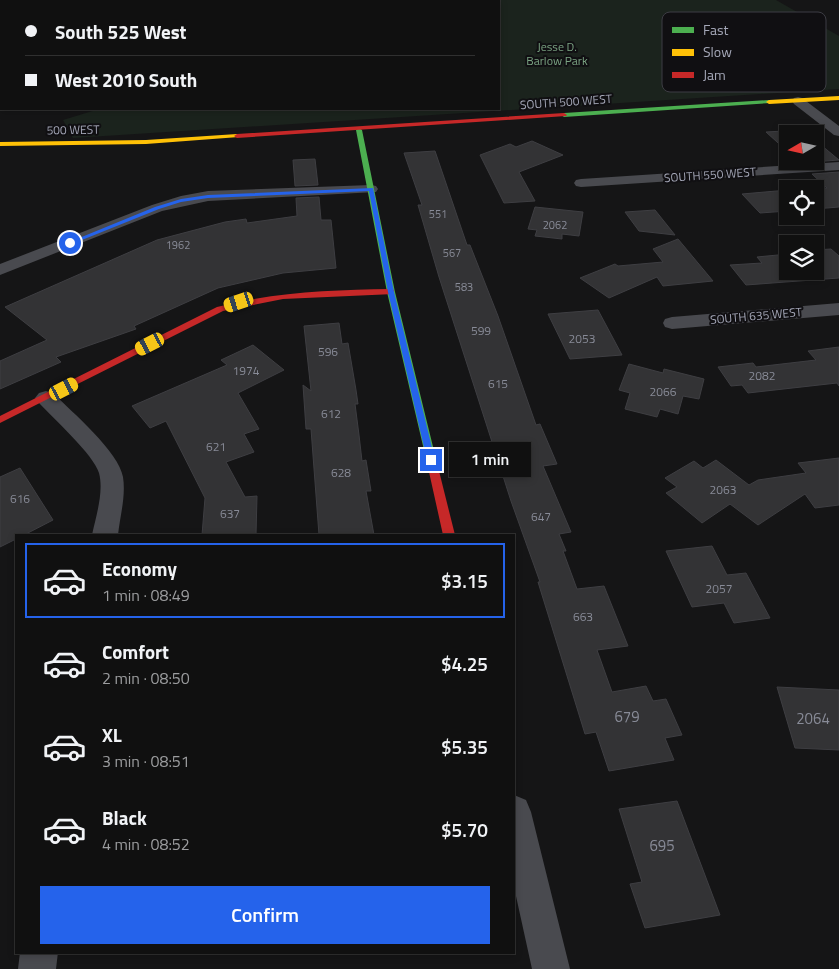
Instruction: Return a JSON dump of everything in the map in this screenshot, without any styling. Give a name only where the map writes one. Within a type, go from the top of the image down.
[{"type":"street","name":"SOUTH 500 WEST","points":[[146,142],[359,130],[839,98]]},
{"type":"street","points":[[798,101],[839,132]]},
{"type":"street","points":[[359,130],[391,292],[448,534]]},
{"type":"street","name":"500 WEST","points":[[0,144],[146,142]]},
{"type":"street","name":"SOUTH 550 WEST","points":[[581,183],[839,166]]},
{"type":"street","points":[[0,270],[157,208],[181,201],[208,196],[371,189]]},
{"type":"street","points":[[0,420],[220,309],[239,302],[264,297],[391,292]]},
{"type":"street","name":"SOUTH 635 WEST","points":[[672,323],[839,308]]},
{"type":"street","points":[[46,398],[100,456],[111,472],[112,492],[105,534]]},
{"type":"street","points":[[515,816],[551,969]]},
{"type":"street","points":[[37,969],[39,954]]},
{"type":"green space","name":"Jesse D. Barlow Park","points":[[500,0],[776,0],[797,12],[662,12],[662,92],[792,92],[73,138],[63,120],[96,110],[500,110]]},
{"type":"green space","name":"Jesse D. Barlow Park","points":[[826,29],[839,36],[839,89],[826,90]]},
{"type":"building","points":[[779,131],[779,144],[766,132]]},
{"type":"building","points":[[532,141],[563,155],[519,172],[535,201],[504,203],[480,155],[510,144],[516,147]]},
{"type":"building","points":[[824,148],[839,160],[824,161]]},
{"type":"building","points":[[435,151],[467,245],[470,245],[498,316],[536,425],[540,424],[557,464],[543,466],[571,532],[559,534],[577,589],[604,586],[628,646],[597,650],[612,692],[646,686],[653,701],[666,699],[682,735],[665,738],[674,760],[609,771],[596,732],[585,734],[538,582],[540,582],[511,501],[439,277],[418,205],[422,205],[404,153]]},
{"type":"building","points":[[315,159],[318,185],[295,186],[293,160]]},
{"type":"building","points":[[839,172],[839,207],[824,208],[824,188],[827,188],[824,185],[824,180],[818,180],[812,174]]},
{"type":"building","points":[[779,191],[779,212],[760,213],[742,194]]},
{"type":"building","points":[[319,197],[321,220],[331,220],[336,268],[283,273],[218,288],[134,326],[136,329],[56,357],[61,362],[0,389],[0,361],[47,340],[5,307],[157,240],[225,222],[246,219],[247,223],[297,216],[296,198]]},
{"type":"building","points":[[535,207],[583,212],[579,236],[562,234],[562,239],[535,236],[537,230],[528,229]]},
{"type":"building","points":[[655,210],[675,235],[639,231],[625,212]]},
{"type":"building","points":[[678,239],[713,281],[663,286],[657,277],[609,298],[580,278],[615,264],[618,266],[663,262],[653,249]]},
{"type":"building","points":[[824,249],[831,249],[839,256],[839,278],[824,279]]},
{"type":"building","points":[[779,255],[779,280],[812,280],[746,285],[730,265],[762,263],[757,257]]},
{"type":"building","points":[[598,310],[622,355],[570,359],[548,314]]},
{"type":"building","points":[[339,323],[342,344],[348,343],[358,404],[355,404],[362,461],[366,460],[371,491],[366,491],[374,534],[319,534],[311,429],[306,429],[303,385],[311,391],[304,326]]},
{"type":"building","points":[[253,345],[284,370],[238,393],[259,429],[244,434],[254,452],[226,462],[245,497],[257,496],[256,534],[202,534],[205,498],[166,421],[150,428],[132,406],[227,365],[221,360]]},
{"type":"building","points":[[839,347],[839,386],[837,383],[748,393],[742,385],[731,386],[718,367],[753,363],[756,367],[816,360],[808,351]]},
{"type":"building","points":[[629,364],[663,373],[664,369],[704,379],[699,399],[683,396],[678,414],[660,409],[657,417],[625,409],[630,393],[619,390]]},
{"type":"building","points":[[839,458],[839,505],[815,508],[805,494],[758,525],[730,504],[702,523],[666,493],[677,487],[665,478],[694,461],[703,468],[716,460],[749,485],[758,480],[806,473],[798,463]]},
{"type":"building","points":[[20,468],[53,520],[26,534],[15,534],[15,540],[0,547],[0,477]]},
{"type":"building","points":[[712,546],[727,575],[746,573],[770,618],[734,623],[724,603],[692,607],[666,551]]},
{"type":"building","points":[[777,687],[839,690],[839,750],[795,748]]},
{"type":"building","points":[[677,801],[720,915],[645,928],[630,884],[642,882],[619,809]]},
{"type":"traffic: fast","points":[[564,115],[769,102]]},
{"type":"traffic: fast","points":[[359,130],[391,292],[432,463]]},
{"type":"traffic: slow","points":[[769,102],[839,98]]},
{"type":"traffic: slow","points":[[0,144],[146,142],[237,136]]},
{"type":"traffic: jam","points":[[237,136],[564,115]]},
{"type":"traffic: jam","points":[[0,420],[220,309],[241,303],[283,296],[391,292]]},
{"type":"traffic: jam","points":[[432,463],[449,534]]},
{"type":"route","points":[[70,243],[157,208],[208,196],[371,189],[391,292],[431,460]]}]
